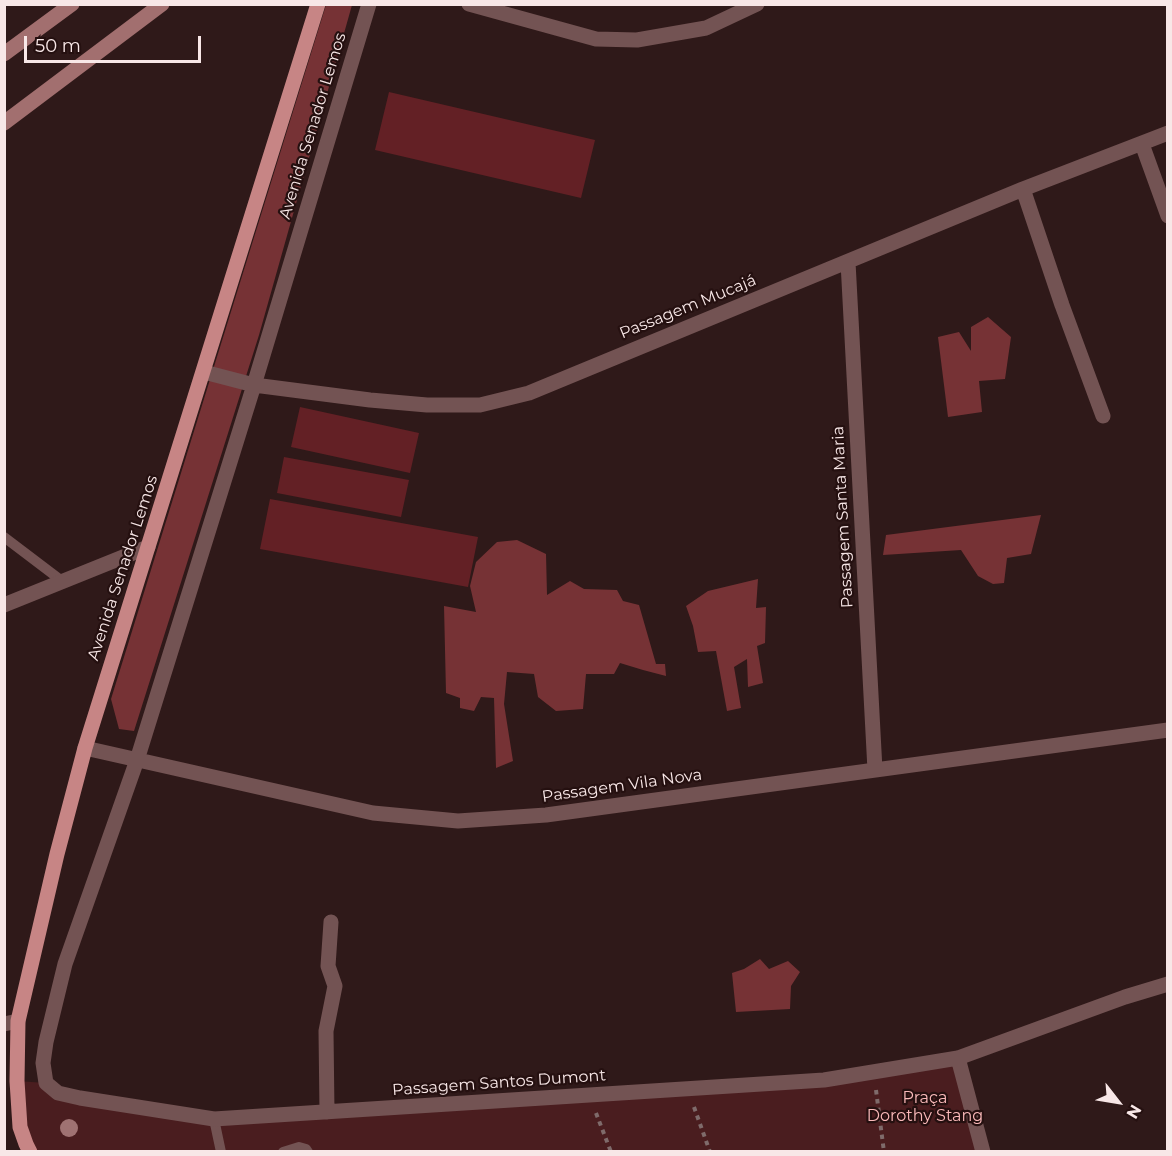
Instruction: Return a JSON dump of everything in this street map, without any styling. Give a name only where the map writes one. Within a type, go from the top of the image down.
[{"type":"main road","points":[[4,54],[72,4]]},
{"type":"main road","points":[[4,123],[162,4]]},
{"type":"main road","name":"Avenida Senador Lemos","points":[[30,1152],[20,1127],[11,1022],[85,748],[318,4]]},
{"type":"street","name":"Avenida Senador Lemos","points":[[46,1083],[44,1052],[65,964],[137,760],[254,385],[369,4]]},
{"type":"street","points":[[469,4],[596,39],[637,40],[706,28],[757,4]]},
{"type":"street","name":"Passagem Mucajá","points":[[204,372],[254,385],[427,405],[480,405],[529,393],[1023,189],[1167,133]]},
{"type":"street","points":[[1142,144],[1167,216]]},
{"type":"street","points":[[1023,189],[1102,416]]},
{"type":"street","name":"Passagem Santa Maria","points":[[848,262],[875,770]]},
{"type":"street","points":[[4,605],[148,547]]},
{"type":"street","name":"Passagem Vila Nova","points":[[85,748],[373,813],[458,821],[546,815],[1167,730]]},
{"type":"street","points":[[327,1112],[326,1031],[334,986],[328,966],[331,922]]},
{"type":"street","name":"Passagem Santos Dumont","points":[[46,1083],[58,1093],[80,1098],[214,1119],[824,1080],[958,1058],[1167,984]]},
{"type":"street","points":[[958,1058],[983,1152]]},
{"type":"lane","points":[[4,537],[62,581]]},
{"type":"lane","points":[[214,1119],[221,1152]]},
{"type":"lane","points":[[283,1152],[299,1147],[308,1152]]},
{"type":"path","points":[[874,1072],[884,1152]]},
{"type":"path","points":[[687,1089],[710,1152]]},
{"type":"path","points":[[588,1095],[611,1152]]},
{"type":"green space","name":"Praça Dorothy Stang","points":[[958,1058],[983,1151],[30,1151],[17,1081],[46,1083],[58,1093],[214,1119],[824,1080]]},
{"type":"shaded area","points":[[326,5],[352,5],[259,335],[134,731],[119,729],[111,699]]},
{"type":"shaded area","points":[[988,317],[1011,337],[1005,379],[979,381],[982,412],[948,417],[938,337],[959,332],[971,351],[971,327]]},
{"type":"shaded area","points":[[1041,515],[1031,554],[1007,558],[1004,583],[993,584],[978,576],[961,550],[883,555],[886,535]]},
{"type":"shaded area","points":[[517,540],[546,554],[547,595],[570,581],[584,589],[617,590],[623,601],[639,605],[656,664],[665,664],[666,676],[620,663],[614,674],[586,674],[583,709],[556,711],[538,697],[534,674],[507,672],[504,704],[513,761],[496,768],[494,698],[481,697],[474,711],[460,708],[460,698],[446,693],[444,606],[476,612],[470,586],[476,562],[497,542]]},
{"type":"shaded area","points":[[758,579],[756,608],[766,607],[765,643],[757,646],[763,683],[748,687],[747,659],[734,667],[741,708],[727,711],[716,651],[698,652],[686,606],[708,591]]},
{"type":"shaded area","points":[[760,959],[769,969],[788,961],[800,972],[791,986],[790,1009],[736,1012],[732,973]]},
{"type":"building","points":[[389,92],[595,140],[581,198],[375,150]]},
{"type":"building","points":[[300,407],[419,433],[410,473],[291,447]]},
{"type":"building","points":[[284,457],[409,480],[401,517],[277,493]]},
{"type":"building","points":[[270,499],[478,537],[468,587],[260,549]]}]
